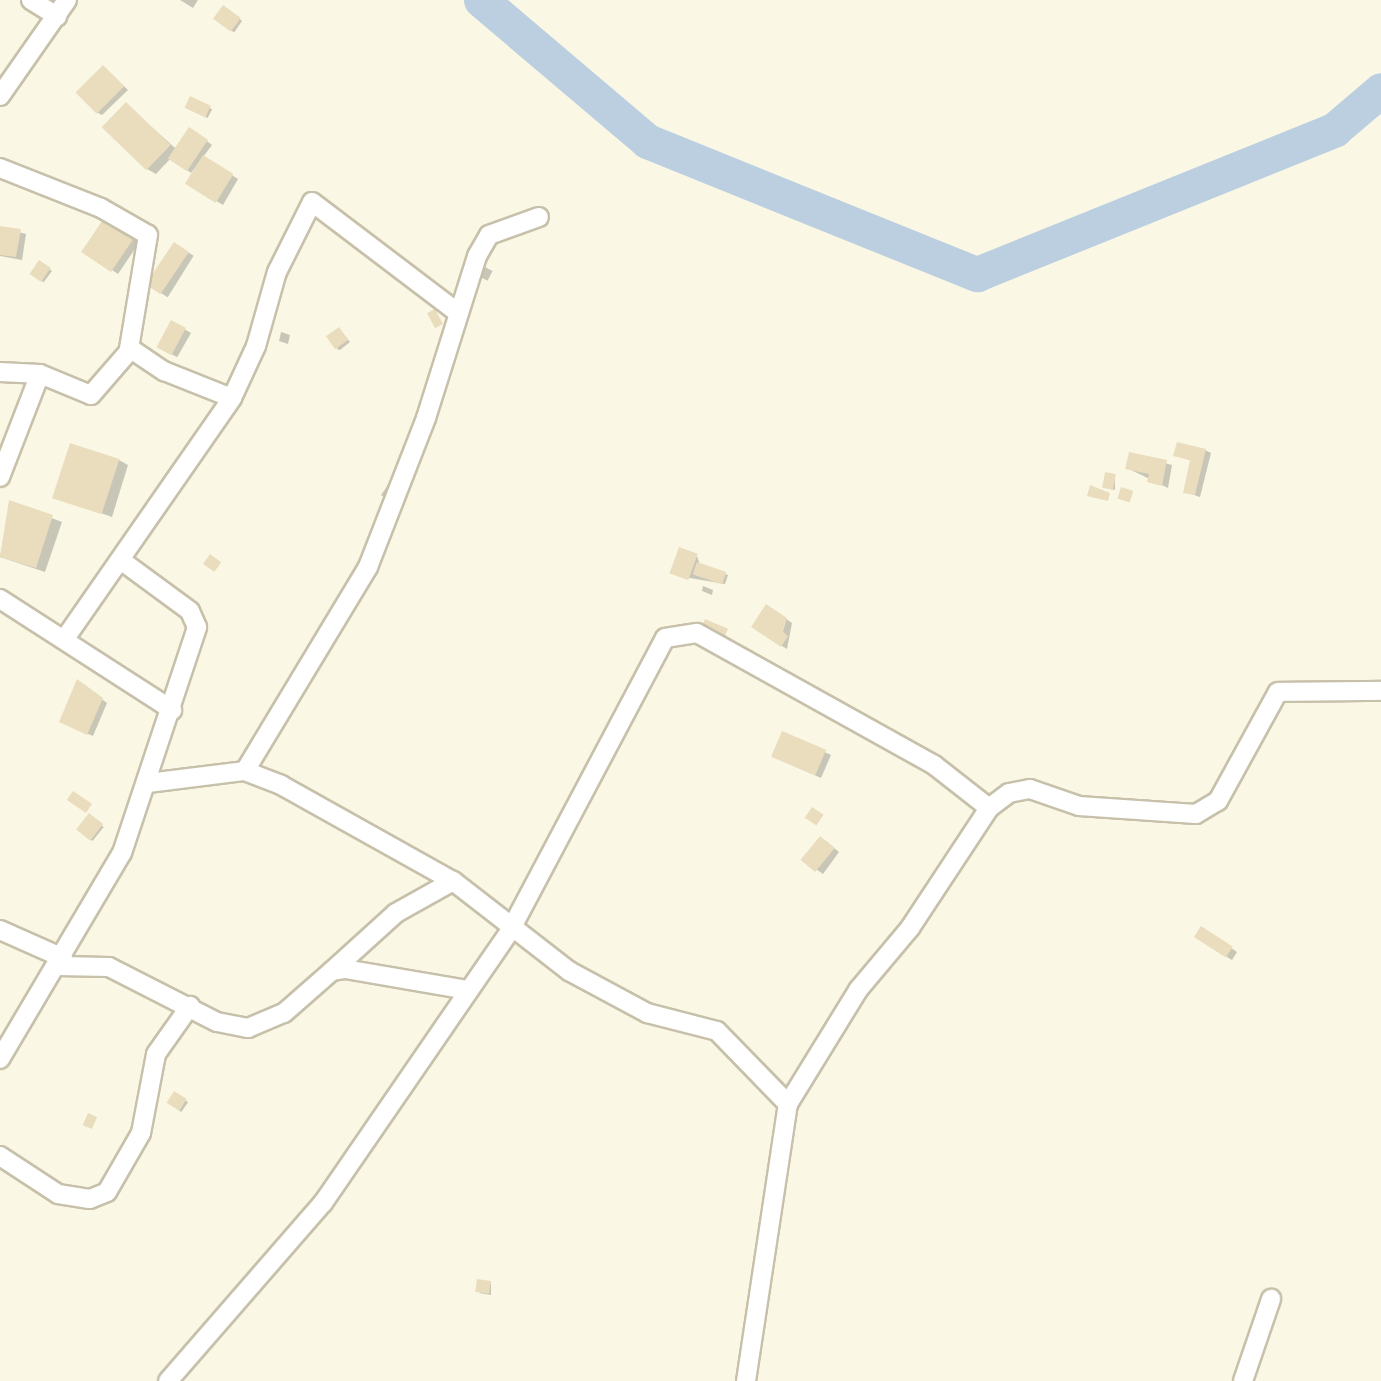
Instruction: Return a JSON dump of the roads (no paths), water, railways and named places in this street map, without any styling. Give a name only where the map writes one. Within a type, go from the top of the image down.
[{"type":"street","points":[[31,0],[57,16]]},
{"type":"street","points":[[0,96],[67,0]]},
{"type":"street","points":[[0,168],[101,208],[148,235],[129,349],[91,395],[40,374],[0,372]]},
{"type":"street","points":[[65,638],[122,561],[232,398],[256,346],[277,272],[312,202],[457,312]]},
{"type":"street","points":[[245,771],[368,567],[426,418],[457,312],[489,235],[539,217]]},
{"type":"street","points":[[129,349],[232,398]]},
{"type":"street","points":[[0,477],[40,374]]},
{"type":"street","points":[[0,1059],[61,962],[122,853],[148,783],[197,622],[122,561]]},
{"type":"street","points":[[0,599],[65,638],[172,709]]},
{"type":"street","points":[[168,1381],[323,1203],[511,929],[658,644],[679,632],[697,633],[934,765],[989,808]]},
{"type":"street","points":[[746,1381],[788,1104],[858,990],[910,928],[989,808],[1009,793],[1030,789],[1079,806],[1196,814],[1218,801],[1278,692],[1381,691]]},
{"type":"street","points":[[148,783],[245,771],[328,808],[453,881],[511,929],[569,971],[647,1013],[717,1031],[788,1104]]},
{"type":"street","points":[[0,930],[61,962],[109,967],[217,1022],[248,1028],[284,1013],[396,913],[453,881]]},
{"type":"street","points":[[332,971],[360,969],[468,990]]},
{"type":"street","points":[[0,1156],[58,1194],[90,1199],[107,1192],[141,1133],[156,1054],[190,1006]]},
{"type":"street","points":[[1243,1381],[1271,1299]]},
{"type":"waterway","points":[[481,0],[647,141],[977,274],[1335,129],[1381,90]]}]
